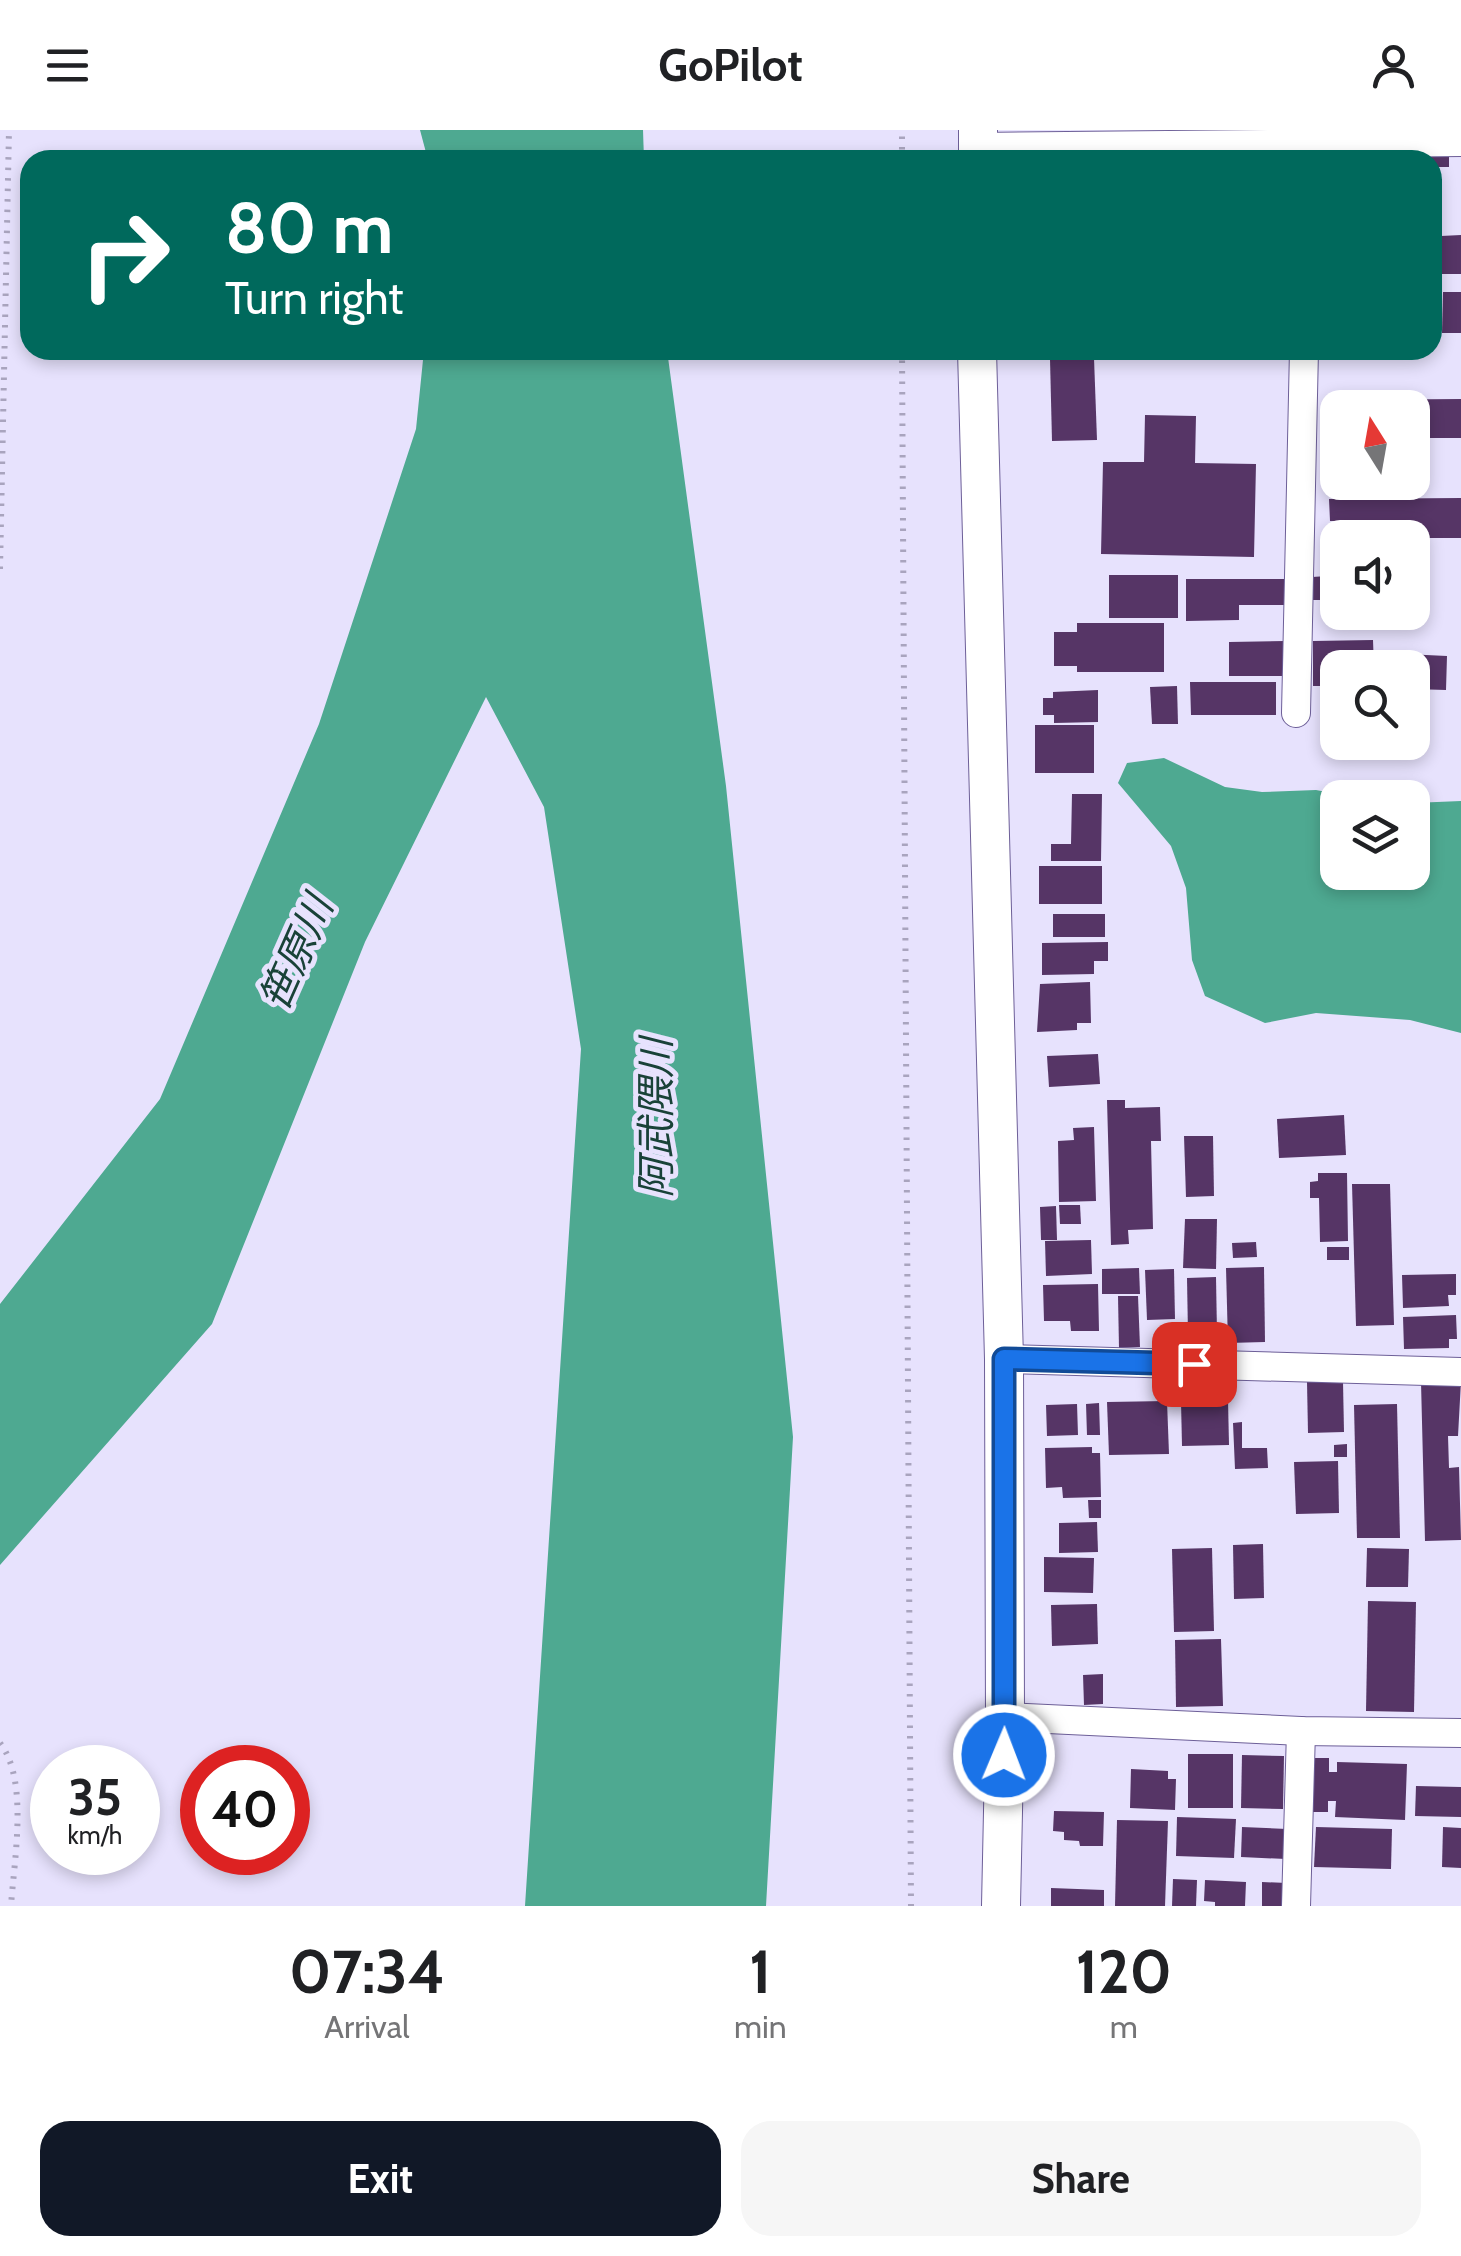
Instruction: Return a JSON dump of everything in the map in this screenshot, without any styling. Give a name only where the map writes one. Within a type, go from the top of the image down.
[{"type":"street","points":[[978,146],[1461,142]]},
{"type":"street","points":[[978,360],[1004,1359],[1002,1906]]},
{"type":"street","points":[[1296,713],[1304,360]]},
{"type":"street","points":[[1004,1359],[1461,1372]]},
{"type":"street","points":[[1005,1717],[1301,1731],[1461,1733]]},
{"type":"street","points":[[1296,1906],[1301,1731]]},
{"type":"path","points":[[0,569],[9,130]]},
{"type":"path","points":[[902,360],[910,1906]]},
{"type":"path","points":[[0,1742],[13,1764],[18,1813],[12,1906]]},
{"type":"water","points":[[420,130],[643,130],[644,150],[425,150]]},
{"type":"water","points":[[423,360],[668,360],[726,786],[793,1437],[766,1906],[525,1906],[581,1049],[544,807],[486,697],[365,942],[212,1324],[0,1565],[0,1304],[160,1099],[319,724],[416,429]]},
{"type":"water","points":[[1164,758],[1225,787],[1262,792],[1320,791],[1320,890],[1430,890],[1430,802],[1461,801],[1461,1033],[1410,1020],[1316,1013],[1265,1023],[1205,996],[1192,960],[1186,888],[1171,846],[1118,783],[1127,763]]},
{"type":"building","points":[[1442,152],[1449,152],[1449,167],[1442,167]]},
{"type":"building","points":[[1461,235],[1461,274],[1442,274],[1442,236]]},
{"type":"building","points":[[1443,292],[1461,292],[1461,333],[1442,333]]},
{"type":"building","points":[[1050,360],[1094,360],[1097,440],[1052,441]]},
{"type":"building","points":[[1430,399],[1461,399],[1461,438],[1430,438]]},
{"type":"building","points":[[1145,415],[1196,416],[1195,463],[1256,464],[1254,557],[1101,554],[1103,462],[1144,462]]},
{"type":"building","points":[[1461,498],[1461,538],[1430,538],[1430,520],[1330,520],[1329,500]]},
{"type":"building","points":[[1109,575],[1178,575],[1178,618],[1109,618]]},
{"type":"building","points":[[1320,576],[1320,600],[1312,600],[1312,577]]},
{"type":"building","points":[[1186,579],[1287,579],[1287,605],[1239,605],[1239,620],[1186,621]]},
{"type":"building","points":[[1077,623],[1164,623],[1164,672],[1077,672],[1077,666],[1054,666],[1054,632],[1077,632]]},
{"type":"building","points":[[1373,640],[1373,650],[1320,650],[1320,686],[1313,686],[1313,641]]},
{"type":"building","points":[[1285,641],[1285,676],[1229,676],[1229,642]]},
{"type":"building","points":[[1430,655],[1447,656],[1446,690],[1430,690]]},
{"type":"building","points":[[1190,682],[1276,682],[1276,715],[1191,715]]},
{"type":"building","points":[[1177,686],[1178,724],[1152,724],[1150,687]]},
{"type":"building","points":[[1098,690],[1098,722],[1054,723],[1054,715],[1043,715],[1043,698],[1053,698],[1053,692]]},
{"type":"building","points":[[1035,725],[1094,725],[1094,773],[1035,773]]},
{"type":"building","points":[[1072,794],[1102,794],[1101,861],[1051,861],[1051,844],[1071,844]]},
{"type":"building","points":[[1039,866],[1102,866],[1102,904],[1039,904]]},
{"type":"building","points":[[1053,914],[1105,914],[1105,937],[1053,937]]},
{"type":"building","points":[[1108,942],[1108,961],[1094,961],[1094,974],[1042,975],[1042,943]]},
{"type":"building","points":[[1090,982],[1091,1023],[1077,1023],[1077,1030],[1037,1032],[1040,984]]},
{"type":"building","points":[[1098,1054],[1100,1084],[1049,1087],[1047,1056]]},
{"type":"building","points":[[1107,1100],[1125,1100],[1125,1108],[1160,1107],[1161,1141],[1151,1141],[1153,1229],[1128,1230],[1129,1244],[1111,1245]]},
{"type":"building","points":[[1344,1115],[1346,1155],[1279,1158],[1277,1119]]},
{"type":"building","points":[[1094,1127],[1096,1201],[1059,1202],[1058,1141],[1074,1140],[1073,1128]]},
{"type":"building","points":[[1184,1136],[1213,1136],[1214,1196],[1186,1197]]},
{"type":"building","points":[[1318,1173],[1347,1173],[1348,1241],[1320,1242],[1319,1198],[1310,1198],[1310,1182],[1318,1181]]},
{"type":"building","points":[[1352,1184],[1390,1184],[1394,1325],[1356,1326]]},
{"type":"building","points":[[1059,1205],[1080,1205],[1081,1224],[1060,1224]]},
{"type":"building","points":[[1056,1206],[1057,1240],[1041,1240],[1040,1207]]},
{"type":"building","points":[[1185,1219],[1217,1219],[1216,1269],[1183,1268]]},
{"type":"building","points":[[1091,1240],[1092,1274],[1046,1276],[1045,1241]]},
{"type":"building","points":[[1256,1242],[1257,1257],[1233,1258],[1232,1243]]},
{"type":"building","points":[[1327,1247],[1349,1247],[1349,1260],[1327,1260]]},
{"type":"building","points":[[1264,1267],[1265,1342],[1228,1343],[1226,1268]]},
{"type":"building","points":[[1139,1268],[1140,1294],[1102,1294],[1102,1269]]},
{"type":"building","points":[[1174,1269],[1175,1319],[1147,1320],[1145,1270]]},
{"type":"building","points":[[1456,1274],[1456,1295],[1448,1295],[1449,1306],[1403,1308],[1402,1275]]},
{"type":"building","points":[[1216,1277],[1217,1334],[1188,1335],[1187,1278]]},
{"type":"building","points":[[1098,1284],[1099,1331],[1071,1331],[1070,1321],[1044,1321],[1043,1285]]},
{"type":"building","points":[[1118,1296],[1138,1296],[1140,1347],[1119,1348]]},
{"type":"building","points":[[1456,1315],[1457,1339],[1449,1339],[1449,1348],[1404,1349],[1403,1317]]},
{"type":"building","points":[[1461,1381],[1458,1436],[1448,1436],[1449,1468],[1459,1467],[1461,1540],[1425,1541],[1421,1382]]},
{"type":"building","points":[[1307,1382],[1343,1382],[1344,1432],[1308,1433]]},
{"type":"building","points":[[1228,1400],[1229,1445],[1182,1446],[1181,1401]]},
{"type":"building","points":[[1167,1401],[1169,1454],[1109,1455],[1107,1402]]},
{"type":"building","points":[[1099,1403],[1100,1435],[1087,1435],[1086,1404]]},
{"type":"building","points":[[1077,1404],[1078,1435],[1047,1436],[1046,1405]]},
{"type":"building","points":[[1397,1404],[1400,1538],[1357,1538],[1354,1405]]},
{"type":"building","points":[[1242,1422],[1242,1448],[1267,1448],[1268,1468],[1235,1469],[1233,1423]]},
{"type":"building","points":[[1347,1444],[1347,1457],[1334,1457],[1334,1445]]},
{"type":"building","points":[[1092,1447],[1092,1453],[1100,1453],[1101,1497],[1063,1498],[1062,1487],[1046,1488],[1045,1448]]},
{"type":"building","points":[[1338,1461],[1339,1513],[1296,1514],[1294,1462]]},
{"type":"building","points":[[1088,1500],[1101,1500],[1101,1518],[1089,1518]]},
{"type":"building","points":[[1097,1522],[1098,1552],[1059,1553],[1059,1523]]},
{"type":"building","points":[[1263,1544],[1264,1598],[1234,1599],[1233,1545]]},
{"type":"building","points":[[1212,1548],[1214,1631],[1174,1632],[1172,1549]]},
{"type":"building","points":[[1367,1548],[1409,1549],[1408,1587],[1366,1587]]},
{"type":"building","points":[[1044,1557],[1094,1558],[1093,1593],[1044,1592]]},
{"type":"building","points":[[1368,1601],[1416,1602],[1414,1712],[1366,1711]]},
{"type":"building","points":[[1097,1604],[1098,1644],[1052,1646],[1051,1605]]},
{"type":"building","points":[[1221,1639],[1223,1706],[1176,1707],[1175,1640]]},
{"type":"building","points":[[1103,1674],[1103,1704],[1084,1705],[1083,1675]]},
{"type":"building","points":[[1188,1754],[1233,1754],[1233,1808],[1188,1808]]},
{"type":"building","points":[[1242,1755],[1284,1756],[1283,1809],[1241,1808]]},
{"type":"building","points":[[1311,1758],[1329,1758],[1329,1772],[1337,1772],[1337,1762],[1407,1764],[1405,1820],[1335,1817],[1336,1801],[1328,1801],[1328,1812],[1310,1812]]},
{"type":"building","points":[[1131,1769],[1168,1771],[1168,1779],[1176,1779],[1175,1810],[1130,1808]]},
{"type":"building","points":[[1416,1786],[1461,1787],[1461,1817],[1415,1816]]},
{"type":"building","points":[[1054,1811],[1104,1812],[1103,1846],[1080,1846],[1079,1841],[1064,1840],[1064,1832],[1053,1831]]},
{"type":"building","points":[[1177,1817],[1236,1819],[1234,1858],[1176,1856]]},
{"type":"building","points":[[1117,1820],[1168,1821],[1165,1906],[1115,1906]]},
{"type":"building","points":[[1242,1827],[1287,1829],[1286,1859],[1241,1857]]},
{"type":"building","points":[[1316,1827],[1392,1829],[1391,1869],[1314,1867]]},
{"type":"building","points":[[1443,1827],[1461,1828],[1461,1868],[1442,1867]]},
{"type":"building","points":[[1173,1879],[1197,1880],[1196,1906],[1172,1906]]},
{"type":"building","points":[[1205,1880],[1246,1882],[1245,1906],[1215,1906],[1215,1902],[1204,1901]]},
{"type":"building","points":[[1262,1882],[1287,1883],[1286,1906],[1262,1906]]},
{"type":"building","points":[[1051,1888],[1104,1890],[1104,1906],[1051,1906]]},
{"type":"route","points":[[1004,1755],[1004,1359],[1194,1364]]},
{"type":"water label","name":"笹原川","points":[[296,953]]},
{"type":"water label","name":"阿武隈川","points":[[656,1118]]}]
